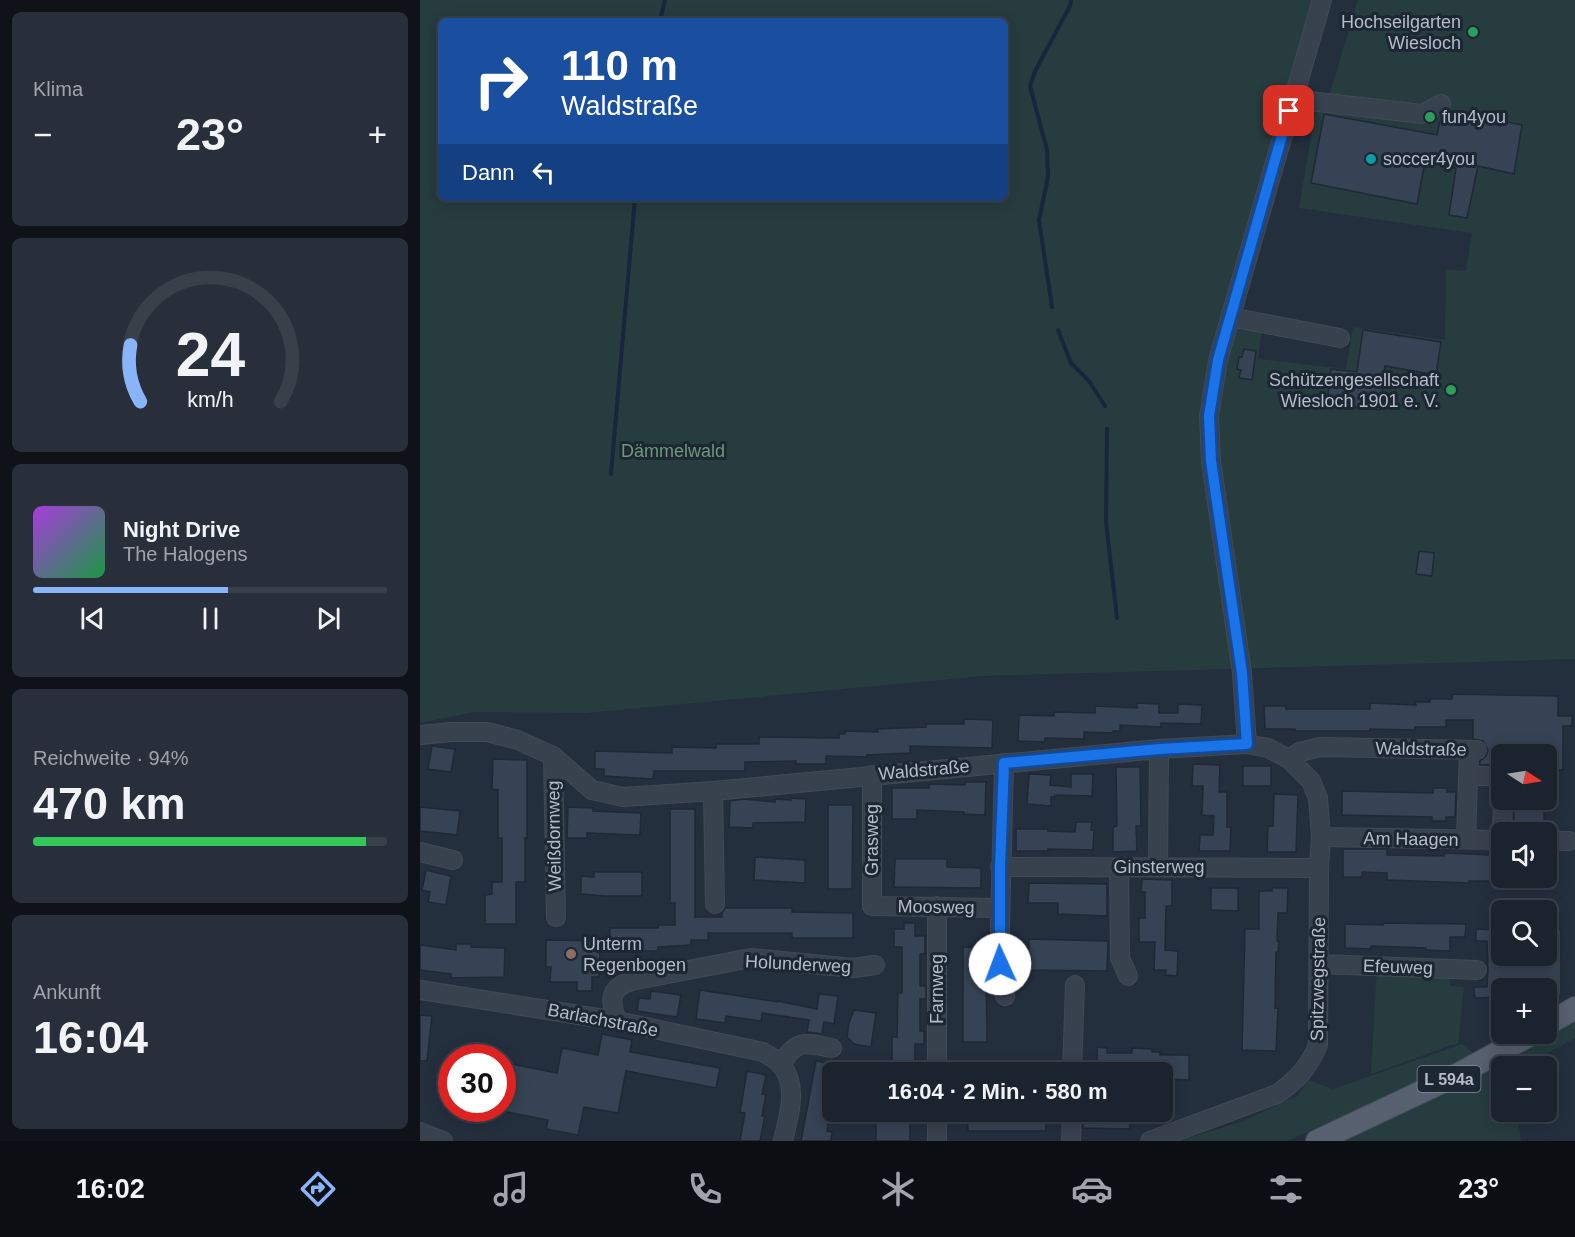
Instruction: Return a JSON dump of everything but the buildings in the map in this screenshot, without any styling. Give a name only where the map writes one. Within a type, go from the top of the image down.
[{"type":"main road","points":[[1557,1019],[1575,1008]]},
{"type":"main road","name":"L 594a","points":[[1317,1141],[1453,1077],[1514,1044]]},
{"type":"street","points":[[1247,744],[1242,673],[1211,461],[1209,416],[1218,360],[1322,0]]},
{"type":"street","points":[[1292,99],[1422,114],[1441,104]]},
{"type":"street","points":[[1230,317],[1340,338]]},
{"type":"street","name":"Waldstraße","points":[[420,735],[487,732],[518,740],[553,756],[592,790],[623,797],[712,791],[1160,749],[1247,744],[1268,748],[1289,759],[1300,752],[1320,747],[1473,750],[1468,776]]},
{"type":"street","points":[[1158,867],[1160,749]]},
{"type":"street","name":"Weißdornweg","points":[[553,756],[556,917]]},
{"type":"street","name":"Spitzwegstraße","points":[[1150,1141],[1277,1094],[1294,1082],[1312,1060],[1318,1045],[1321,837],[1318,798],[1311,781],[1289,759]]},
{"type":"street","points":[[1004,763],[1000,908],[1001,983],[1005,996]]},
{"type":"street","name":"Grasweg","points":[[872,775],[872,906]]},
{"type":"street","points":[[1466,839],[1468,776],[1491,776]]},
{"type":"street","points":[[712,791],[715,904]]},
{"type":"street","name":"Am Haagen","points":[[1321,837],[1491,840]]},
{"type":"street","points":[[1557,841],[1569,841]]},
{"type":"street","points":[[420,852],[453,860]]},
{"type":"street","name":"Ginsterweg","points":[[1000,867],[1319,868]]},
{"type":"street","points":[[1119,867],[1120,958],[1128,976]]},
{"type":"street","name":"Moosweg","points":[[872,906],[1000,908]]},
{"type":"street","name":"Farnweg","points":[[937,906],[937,1062]]},
{"type":"street","name":"Holunderweg","points":[[617,1021],[611,1002],[613,993],[619,985],[630,981],[750,958],[853,968],[875,965]]},
{"type":"street","name":"Efeuweg","points":[[1320,964],[1477,970]]},
{"type":"street","points":[[1072,1062],[1075,985]]},
{"type":"street","name":"Barlachstraße","points":[[420,990],[617,1021],[763,1052],[781,1065]]},
{"type":"street","points":[[783,1141],[792,1097],[788,1077],[781,1065],[789,1051],[795,1046],[813,1044],[832,1048]]},
{"type":"street","points":[[937,1122],[937,1141]]},
{"type":"street","points":[[1071,1141],[1072,1122]]},
{"type":"street","points":[[420,1132],[442,1141]]},
{"type":"green space","name":"Dämmelwald","points":[[420,0],[1326,0],[1227,310],[1264,314],[1258,359],[1346,369],[1353,327],[1445,340],[1446,269],[1466,271],[1472,233],[1299,208],[1318,96],[1329,96],[1358,0],[1575,0],[1575,659],[983,676],[586,713],[474,712],[420,723]]},
{"type":"green space","points":[[1377,966],[1451,969],[1450,986],[1464,987],[1458,1043],[1371,1074]]},
{"type":"green space","points":[[1575,1020],[1575,1038],[1542,1056],[1517,1056],[1537,1044],[1557,1044],[1557,1031]]},
{"type":"green space","points":[[1462,1044],[1477,1056],[1287,1141],[1178,1141],[1241,1122],[1297,1096],[1308,1080],[1333,1089]]},
{"type":"green space","points":[[1491,1069],[1491,1122],[1518,1122],[1521,1141],[1336,1141]]},
{"type":"waterway","points":[[661,18],[665,0]]},
{"type":"waterway","points":[[1052,307],[1039,220],[1048,177],[1047,150],[1030,86],[1035,71],[1070,6],[1071,0]]},
{"type":"waterway","points":[[611,474],[635,201]]},
{"type":"waterway","points":[[1058,330],[1071,363],[1089,381],[1105,406]]},
{"type":"waterway","points":[[1107,429],[1106,522],[1117,618]]},
{"type":"place","name":"Hochseilgarten Wiesloch","points":[[1473,32]]},
{"type":"place","name":"fun4you","points":[[1430,117]]},
{"type":"place","name":"soccer4you","points":[[1371,159]]},
{"type":"place","name":"Schützengesellschaft Wiesloch 1901 e. V.","points":[[1451,390]]},
{"type":"place","name":"Unterm Regenbogen","points":[[571,954]]},
{"type":"route","points":[[1000,964],[1000,867],[1004,763],[1247,744],[1242,673],[1211,461],[1209,416],[1218,360],[1289,111]]}]
